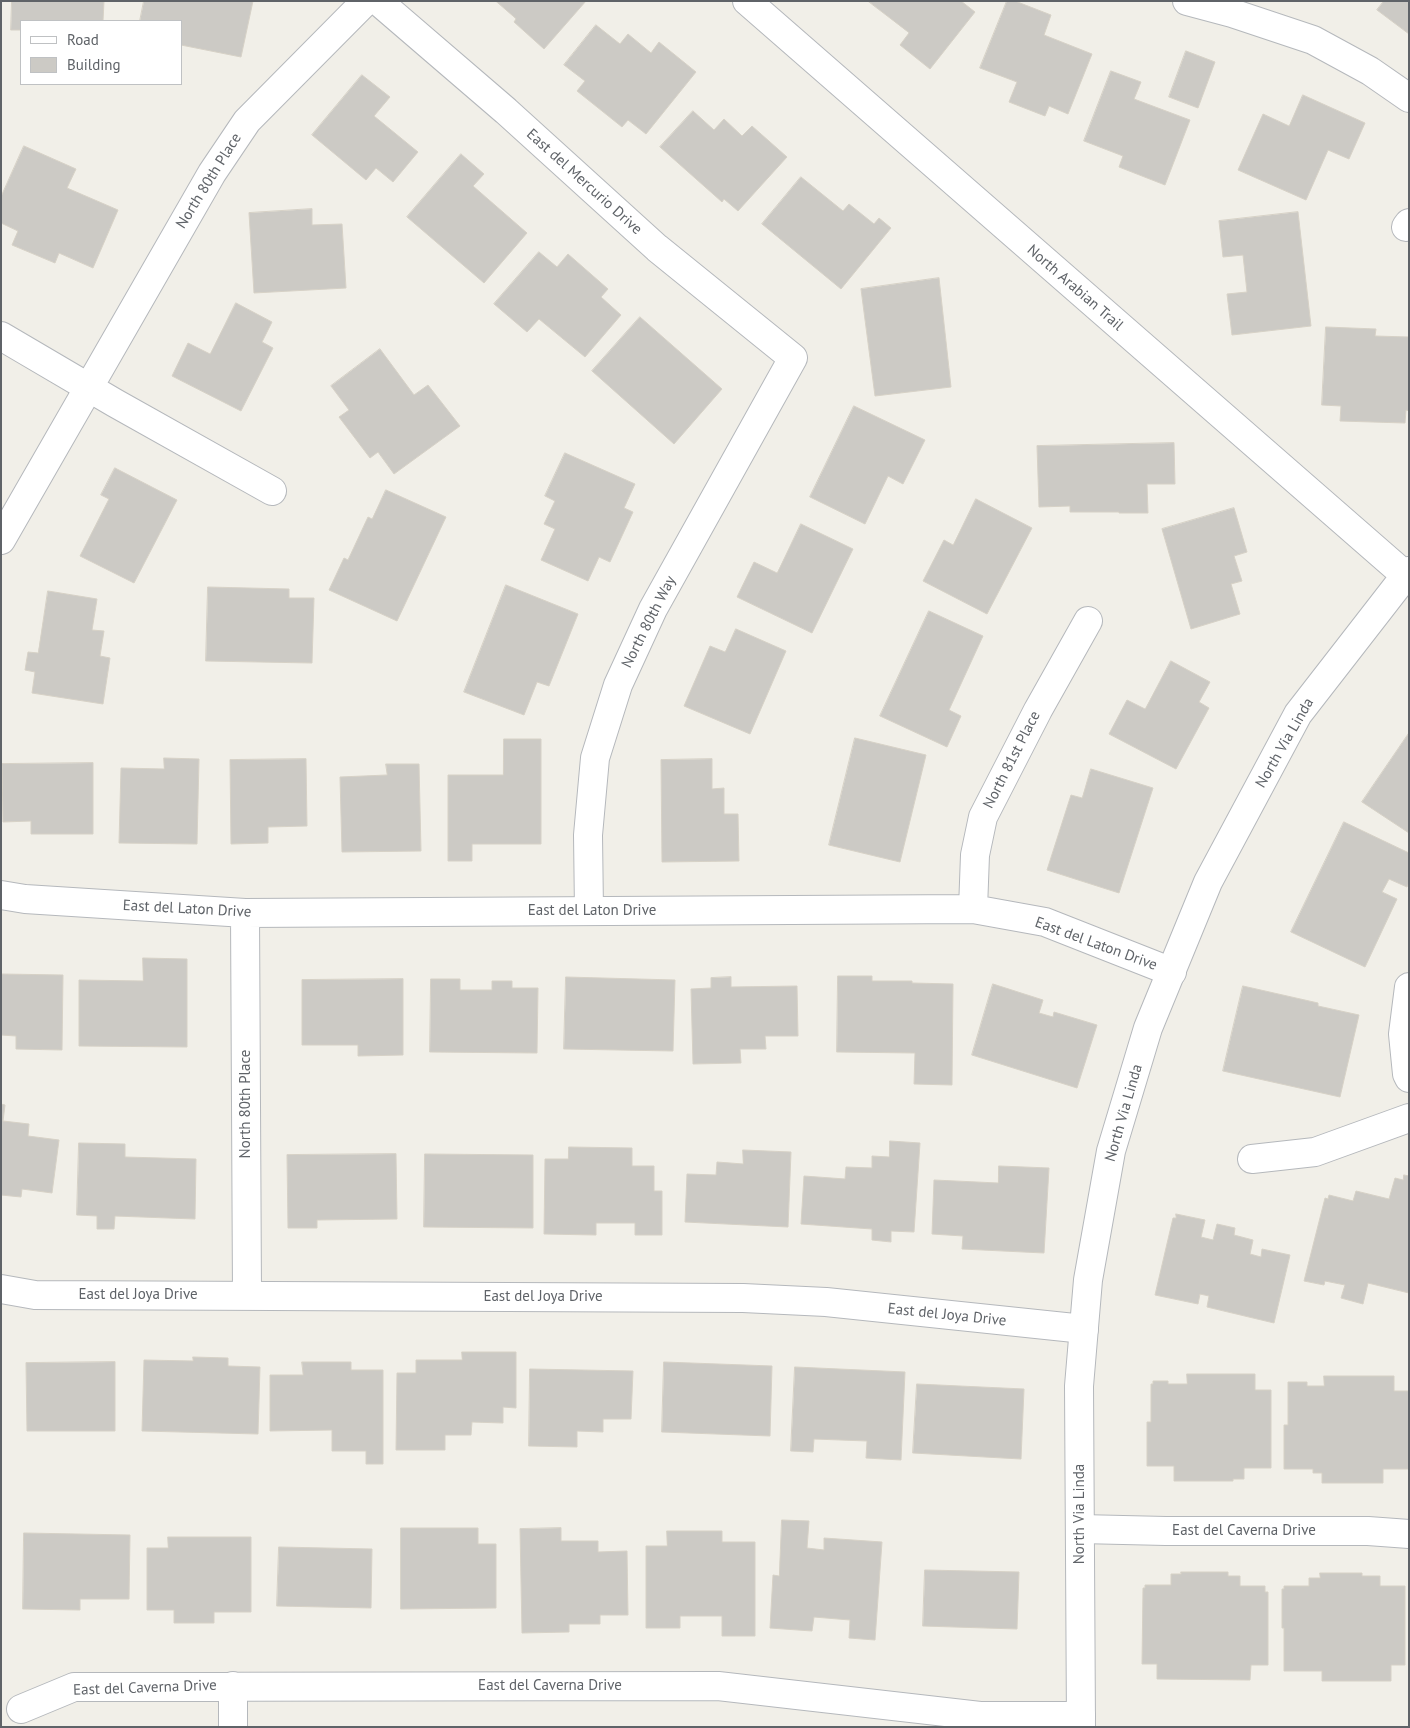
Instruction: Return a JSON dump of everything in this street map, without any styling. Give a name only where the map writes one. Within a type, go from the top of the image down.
[{"type":"street","name":"North 80th Place","points":[[1,540],[212,173],[247,121],[366,1]]},
{"type":"street","name":"East del Mercurio Drive","points":[[378,1],[506,111],[657,248],[793,358]]},
{"type":"street","name":"North Arabian Trail","points":[[747,1],[1407,573]]},
{"type":"street","points":[[1187,1],[1232,13],[1314,40],[1370,71],[1409,98]]},
{"type":"street","points":[[1,336],[272,491]]},
{"type":"street","name":"North 80th Way","points":[[589,911],[588,835],[595,758],[618,685],[653,609],[793,358]]},
{"type":"street","name":"North Via Linda","points":[[1081,1722],[1079,1386],[1088,1280],[1112,1151],[1148,1028],[1208,882],[1298,714],[1407,573]]},
{"type":"street","name":"North 81st Place","points":[[973,909],[975,855],[983,817],[1038,710],[1088,621]]},
{"type":"street","name":"East del Laton Drive","points":[[1,895],[25,899],[246,913],[973,909],[1044,922],[1172,972]]},
{"type":"street","name":"North 80th Place","points":[[246,913],[247,1295]]},
{"type":"street","points":[[1409,987],[1403,1034],[1409,1078]]},
{"type":"street","points":[[1252,1159],[1315,1152],[1409,1118]]},
{"type":"street","name":"East del Joya Drive","points":[[1,1289],[35,1295],[743,1298],[826,1302],[1084,1329]]},
{"type":"street","name":"East del Caverna Drive","points":[[1080,1529],[1368,1531],[1409,1534]]},
{"type":"street","points":[[233,1686],[234,1727]]},
{"type":"street","name":"East del Caverna Drive","points":[[21,1709],[74,1687],[718,1686],[980,1716],[1081,1722]]},
{"type":"building","points":[[12,1],[104,1],[103,20],[20,20],[20,30],[11,30]]},
{"type":"building","points":[[144,1],[253,1],[241,57],[182,45],[182,20],[140,20]]},
{"type":"building","points":[[496,1],[586,1],[544,49],[514,22],[516,19]]},
{"type":"building","points":[[868,1],[961,1],[975,12],[930,69],[900,45],[909,33]]},
{"type":"building","points":[[1007,1],[1015,1],[1051,15],[1044,35],[1092,54],[1068,114],[1049,106],[1045,116],[1009,102],[1017,82],[980,68]]},
{"type":"building","points":[[1384,1],[1409,1],[1409,34],[1377,10]]},
{"type":"building","points":[[596,25],[620,44],[628,34],[651,53],[659,42],[696,72],[646,134],[628,120],[622,127],[577,91],[585,81],[564,65]]},
{"type":"building","points":[[1186,51],[1215,62],[1198,108],[1169,97]]},
{"type":"building","points":[[1111,71],[1141,82],[1134,99],[1190,120],[1165,185],[1119,167],[1123,156],[1084,141]]},
{"type":"building","points":[[362,75],[390,97],[374,116],[418,152],[393,182],[376,168],[366,180],[312,135]]},
{"type":"building","points":[[1303,95],[1365,123],[1349,159],[1328,150],[1306,200],[1238,170],[1263,114],[1289,126]]},
{"type":"building","points":[[693,111],[714,130],[724,119],[742,136],[752,126],[787,157],[738,211],[724,199],[722,202],[660,147]]},
{"type":"building","points":[[24,146],[76,169],[67,188],[118,210],[93,268],[59,253],[55,263],[12,245],[18,231],[1,223],[1,197]]},
{"type":"building","points":[[461,154],[484,174],[473,186],[527,233],[484,283],[407,217]]},
{"type":"building","points":[[801,177],[843,211],[849,204],[874,224],[879,218],[891,228],[841,289],[762,224]]},
{"type":"building","points":[[312,209],[312,225],[342,224],[346,288],[254,293],[249,213]]},
{"type":"building","points":[[1298,212],[1311,326],[1232,335],[1227,294],[1247,292],[1243,255],[1223,257],[1219,221]]},
{"type":"building","points":[[539,252],[557,267],[568,254],[608,289],[601,297],[621,315],[585,357],[539,319],[527,332],[494,304]]},
{"type":"building","points":[[939,278],[951,387],[875,396],[861,289]]},
{"type":"building","points":[[236,303],[272,322],[262,342],[273,348],[241,411],[172,376],[188,343],[210,354]]},
{"type":"building","points":[[640,317],[722,389],[674,444],[592,371]]},
{"type":"building","points":[[1326,327],[1376,329],[1375,336],[1409,337],[1409,411],[1406,410],[1405,423],[1340,421],[1341,406],[1322,405]]},
{"type":"building","points":[[380,349],[414,395],[428,385],[460,426],[394,474],[378,452],[370,458],[339,417],[349,410],[331,386]]},
{"type":"building","points":[[854,406],[925,440],[903,484],[888,476],[865,524],[810,497]]},
{"type":"building","points":[[1174,443],[1175,484],[1147,484],[1148,513],[1070,512],[1070,506],[1039,507],[1037,446]]},
{"type":"building","points":[[565,453],[635,484],[624,508],[633,512],[610,562],[599,557],[588,581],[541,560],[555,529],[544,524],[555,501],[545,496]]},
{"type":"building","points":[[115,468],[177,500],[134,583],[80,556],[109,499],[101,495]]},
{"type":"building","points":[[386,490],[446,517],[397,621],[329,590],[344,558],[348,560],[368,517],[372,519]]},
{"type":"building","points":[[976,499],[1032,528],[987,614],[923,581],[944,540],[953,545]]},
{"type":"building","points":[[1234,508],[1247,552],[1234,556],[1242,581],[1231,584],[1240,614],[1191,629],[1162,529]]},
{"type":"building","points":[[801,524],[853,549],[812,633],[737,597],[754,562],[777,573]]},
{"type":"building","points":[[506,585],[578,614],[549,686],[537,682],[524,715],[464,692]]},
{"type":"building","points":[[208,587],[289,589],[289,598],[314,598],[312,663],[206,661]]},
{"type":"building","points":[[48,591],[97,599],[92,630],[104,631],[100,656],[110,658],[103,704],[32,693],[35,672],[25,670],[28,652],[38,653]]},
{"type":"building","points":[[929,611],[983,636],[949,710],[961,716],[947,747],[880,716]]},
{"type":"building","points":[[736,629],[786,651],[750,734],[684,706],[710,646],[725,652]]},
{"type":"building","points":[[1171,661],[1210,682],[1199,702],[1209,708],[1176,769],[1109,734],[1127,700],[1145,709]]},
{"type":"building","points":[[1409,733],[1409,833],[1362,802]]},
{"type":"building","points":[[855,738],[926,755],[900,862],[829,845]]},
{"type":"building","points":[[504,739],[541,739],[541,844],[472,844],[472,861],[448,861],[448,775],[503,775]]},
{"type":"building","points":[[164,758],[199,759],[197,844],[119,843],[121,768],[164,769]]},
{"type":"building","points":[[306,759],[307,826],[268,827],[268,843],[231,844],[230,760]]},
{"type":"building","points":[[712,759],[712,789],[724,788],[724,814],[738,814],[739,861],[662,862],[661,760]]},
{"type":"building","points":[[93,763],[93,834],[31,834],[31,821],[3,822],[2,764]]},
{"type":"building","points":[[386,764],[419,764],[421,851],[342,852],[340,777],[387,775]]},
{"type":"building","points":[[1091,769],[1153,788],[1119,893],[1047,870],[1071,795],[1082,798]]},
{"type":"building","points":[[1344,822],[1409,853],[1409,882],[1407,887],[1389,879],[1382,892],[1397,899],[1365,967],[1291,932]]},
{"type":"building","points":[[143,958],[187,959],[187,1047],[79,1046],[79,980],[143,981]]},
{"type":"building","points":[[1,974],[63,975],[62,1050],[16,1049],[16,1036],[1,1035]]},
{"type":"building","points":[[838,976],[872,976],[872,981],[953,984],[952,1085],[914,1084],[915,1053],[837,1052]]},
{"type":"building","points":[[566,977],[675,980],[673,1051],[564,1049]]},
{"type":"building","points":[[731,977],[731,987],[797,986],[798,1036],[765,1036],[766,1049],[740,1049],[741,1063],[693,1064],[691,989],[711,988],[711,978]]},
{"type":"building","points":[[403,979],[403,1055],[358,1056],[358,1045],[302,1045],[302,980]]},
{"type":"building","points":[[431,979],[460,979],[460,990],[492,990],[492,981],[512,981],[512,988],[538,988],[537,1053],[430,1052]]},
{"type":"building","points":[[993,984],[1043,1000],[1039,1013],[1053,1017],[1054,1012],[1097,1025],[1077,1088],[972,1055]]},
{"type":"building","points":[[1243,986],[1318,1003],[1318,1006],[1359,1015],[1340,1097],[1223,1071]]},
{"type":"building","points":[[1,1104],[5,1105],[3,1121],[29,1124],[28,1136],[59,1140],[52,1193],[22,1189],[21,1197],[1,1195]]},
{"type":"building","points":[[890,1141],[920,1143],[914,1232],[891,1231],[891,1242],[872,1240],[872,1229],[801,1224],[804,1176],[845,1179],[846,1167],[872,1168],[872,1156],[889,1157]]},
{"type":"building","points":[[79,1143],[125,1144],[125,1157],[196,1159],[195,1219],[115,1216],[114,1229],[97,1229],[97,1216],[77,1215]]},
{"type":"building","points":[[569,1147],[632,1148],[632,1166],[654,1166],[654,1191],[662,1191],[662,1235],[635,1235],[635,1223],[596,1223],[596,1235],[544,1234],[545,1159],[568,1159]]},
{"type":"building","points":[[743,1150],[791,1152],[788,1227],[685,1222],[687,1174],[716,1175],[717,1162],[743,1164]]},
{"type":"building","points":[[396,1154],[397,1219],[317,1220],[317,1228],[288,1228],[287,1155]]},
{"type":"building","points":[[425,1154],[533,1155],[533,1228],[424,1227]]},
{"type":"building","points":[[999,1166],[1049,1168],[1044,1253],[962,1249],[963,1236],[932,1234],[934,1180],[998,1183]]},
{"type":"building","points":[[1404,1175],[1409,1176],[1409,1293],[1368,1283],[1363,1304],[1341,1298],[1345,1285],[1325,1281],[1324,1285],[1304,1281],[1325,1198],[1328,1199],[1329,1195],[1353,1201],[1356,1191],[1389,1199],[1395,1178],[1403,1180]]},
{"type":"building","points":[[1176,1214],[1205,1220],[1201,1237],[1213,1240],[1217,1224],[1235,1228],[1234,1235],[1253,1240],[1250,1254],[1261,1257],[1262,1249],[1290,1255],[1274,1323],[1207,1307],[1209,1296],[1200,1294],[1198,1304],[1155,1295],[1173,1218],[1176,1218]]},
{"type":"building","points":[[462,1352],[516,1352],[516,1408],[503,1407],[503,1423],[472,1422],[471,1435],[445,1435],[445,1450],[396,1450],[397,1373],[416,1373],[416,1360],[462,1360]]},
{"type":"building","points":[[193,1357],[228,1358],[228,1366],[260,1367],[258,1434],[142,1431],[144,1360],[193,1361]]},
{"type":"building","points":[[115,1362],[115,1431],[27,1431],[26,1363]]},
{"type":"building","points":[[302,1362],[351,1362],[351,1370],[383,1370],[383,1464],[366,1464],[366,1451],[332,1451],[332,1430],[270,1431],[270,1375],[303,1375]]},
{"type":"building","points":[[664,1362],[772,1366],[770,1436],[662,1432]]},
{"type":"building","points":[[795,1367],[905,1372],[901,1460],[866,1458],[867,1441],[814,1439],[813,1452],[791,1451]]},
{"type":"building","points":[[530,1369],[633,1371],[631,1419],[603,1419],[603,1432],[577,1431],[577,1447],[529,1446]]},
{"type":"building","points":[[1187,1374],[1255,1374],[1255,1390],[1271,1390],[1271,1468],[1244,1468],[1244,1479],[1233,1479],[1233,1481],[1174,1481],[1174,1466],[1147,1466],[1147,1422],[1151,1422],[1151,1384],[1153,1384],[1153,1381],[1168,1381],[1168,1384],[1187,1384]]},
{"type":"building","points":[[1324,1376],[1394,1376],[1394,1391],[1409,1391],[1409,1469],[1383,1469],[1383,1483],[1322,1483],[1322,1473],[1313,1473],[1313,1469],[1284,1469],[1284,1425],[1288,1425],[1288,1382],[1307,1382],[1307,1386],[1324,1386]]},
{"type":"building","points":[[917,1384],[1024,1389],[1021,1459],[913,1453]]},
{"type":"building","points":[[782,1520],[809,1521],[807,1548],[824,1550],[824,1538],[882,1542],[875,1640],[849,1638],[850,1620],[814,1617],[812,1631],[770,1628],[773,1575],[779,1576]]},
{"type":"building","points":[[401,1528],[478,1528],[478,1544],[496,1544],[496,1608],[401,1609]]},
{"type":"building","points":[[561,1528],[561,1541],[598,1541],[598,1552],[627,1551],[628,1615],[600,1615],[600,1624],[569,1624],[569,1632],[522,1633],[520,1529]]},
{"type":"building","points":[[667,1531],[722,1531],[722,1542],[755,1542],[755,1636],[722,1636],[722,1616],[680,1616],[680,1628],[646,1628],[646,1546],[667,1546]]},
{"type":"building","points":[[24,1533],[130,1535],[129,1599],[80,1599],[80,1610],[23,1609]]},
{"type":"building","points":[[168,1537],[251,1537],[251,1612],[214,1612],[214,1623],[174,1623],[174,1610],[147,1610],[147,1548],[168,1548]]},
{"type":"building","points":[[279,1547],[372,1549],[371,1608],[277,1606]]},
{"type":"building","points":[[925,1570],[1019,1572],[1017,1629],[923,1626]]},
{"type":"building","points":[[1181,1572],[1228,1572],[1228,1576],[1240,1576],[1240,1586],[1265,1586],[1265,1592],[1268,1592],[1268,1665],[1251,1665],[1250,1680],[1157,1679],[1157,1664],[1142,1664],[1143,1588],[1145,1588],[1145,1585],[1171,1585],[1171,1574],[1181,1574]]},
{"type":"building","points":[[1320,1573],[1362,1573],[1362,1576],[1380,1576],[1380,1586],[1405,1586],[1405,1665],[1391,1665],[1391,1681],[1322,1681],[1322,1671],[1284,1671],[1282,1589],[1284,1589],[1284,1586],[1309,1586],[1309,1578],[1320,1578]]}]
